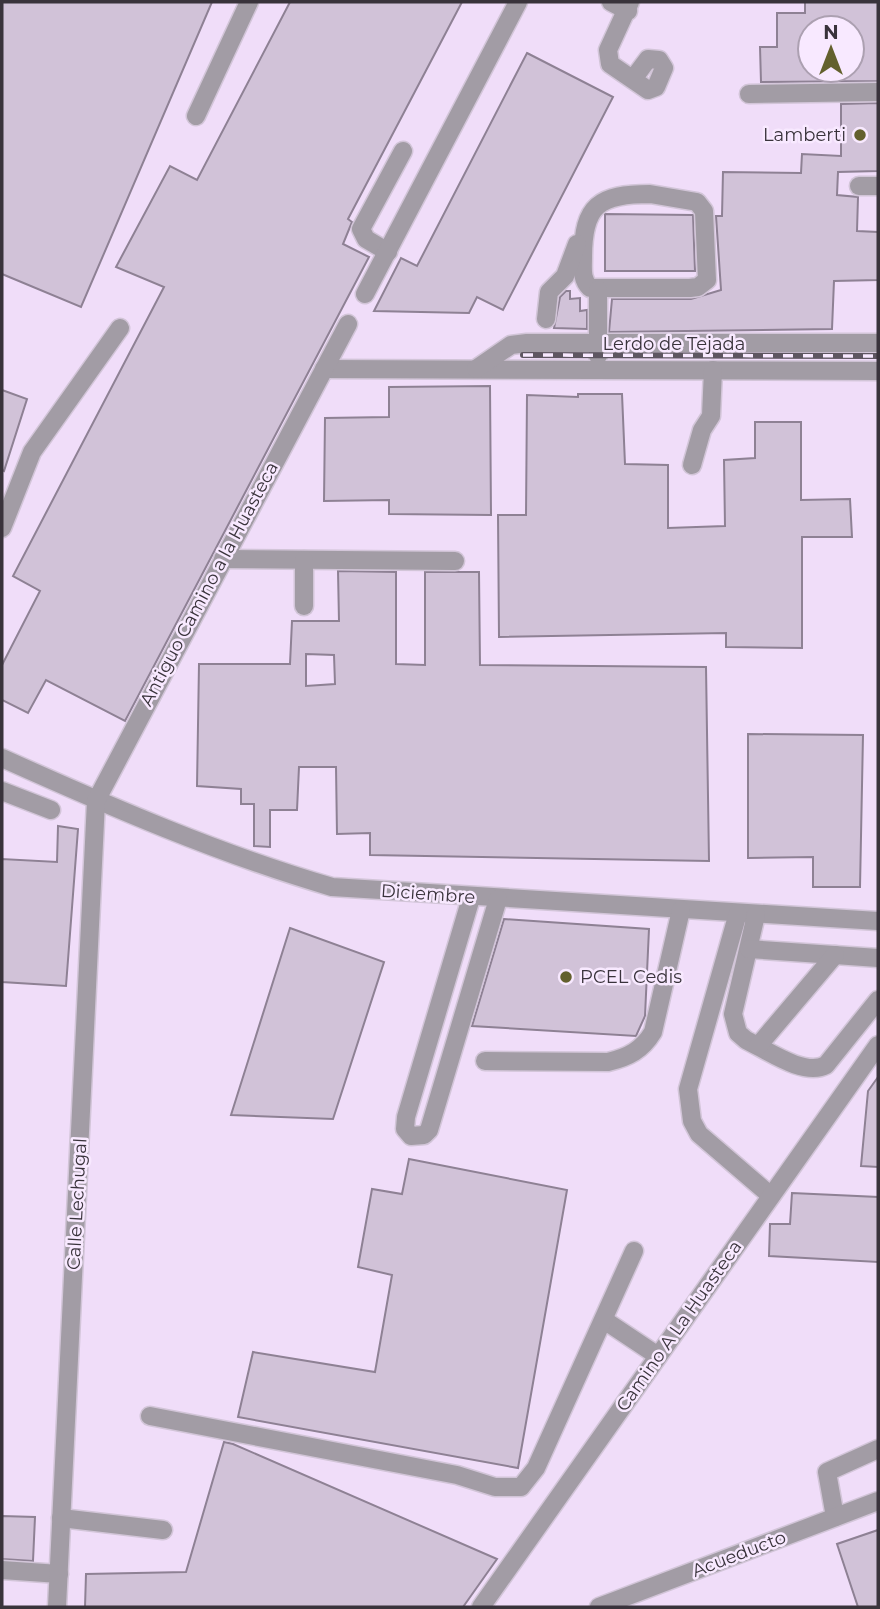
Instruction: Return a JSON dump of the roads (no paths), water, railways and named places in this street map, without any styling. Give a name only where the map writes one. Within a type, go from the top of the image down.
[{"type":"street","points":[[196,116],[249,2]]},
{"type":"street","points":[[365,294],[518,2]]},
{"type":"street","points":[[611,2],[629,6],[608,57],[610,64],[633,79]]},
{"type":"street","points":[[749,94],[878,92]]},
{"type":"street","points":[[388,251],[366,239],[361,229],[403,151]]},
{"type":"street","points":[[859,186],[878,186]]},
{"type":"street","points":[[546,319],[549,292],[574,276],[583,227],[599,205],[616,196],[634,194],[697,202],[706,219],[707,274],[703,285],[690,288],[598,290],[590,288],[574,276]]},
{"type":"street","points":[[598,290],[598,370]]},
{"type":"street","name":"Antiguo Camino a la Huasteca","points":[[96,801],[348,324]]},
{"type":"street","points":[[2,528],[32,452],[120,328]]},
{"type":"street","name":"Lerdo de Tejada","points":[[476,369],[511,345],[878,343]]},
{"type":"street","name":"Lerdo de Tejada","points":[[324,369],[878,370]]},
{"type":"street","points":[[692,465],[702,430],[711,416],[713,370]]},
{"type":"street","points":[[223,559],[455,561]]},
{"type":"street","points":[[304,560],[304,606]]},
{"type":"street","name":"Diciembre","points":[[2,758],[96,801],[272,870],[332,887],[471,898],[878,921]]},
{"type":"street","points":[[2,791],[51,810]]},
{"type":"street","name":"Calle Lechugal","points":[[57,1607],[96,801]]},
{"type":"street","points":[[471,898],[405,1117],[405,1129],[411,1136],[424,1135],[429,1130],[498,899]]},
{"type":"street","points":[[485,1061],[608,1062],[627,1058],[645,1046],[653,1032],[681,910]]},
{"type":"street","points":[[747,914],[749,949],[734,1023],[738,1033],[758,1046],[806,1068],[820,1068],[826,1065],[878,1000]]},
{"type":"street","points":[[747,914],[688,1089],[688,1107],[699,1134],[771,1196]]},
{"type":"street","points":[[749,949],[878,958]]},
{"type":"street","points":[[758,1046],[835,955]]},
{"type":"street","name":"Camino A La Huasteca","points":[[481,1607],[878,1045]]},
{"type":"street","points":[[150,1416],[457,1475],[495,1487],[521,1486],[536,1468],[634,1251]]},
{"type":"street","points":[[604,1320],[658,1356]]},
{"type":"street","points":[[835,1517],[827,1472],[878,1449]]},
{"type":"street","name":"Acueducto","points":[[599,1607],[638,1600],[878,1501]]},
{"type":"street","points":[[61,1518],[163,1530]]},
{"type":"street","points":[[2,1570],[58,1574]]},
{"type":"railway","points":[[523,355],[878,356]]},
{"type":"place","name":"Lamberti","points":[[860,135]]},
{"type":"place","name":"PCEL Cedis","points":[[566,977]]}]
